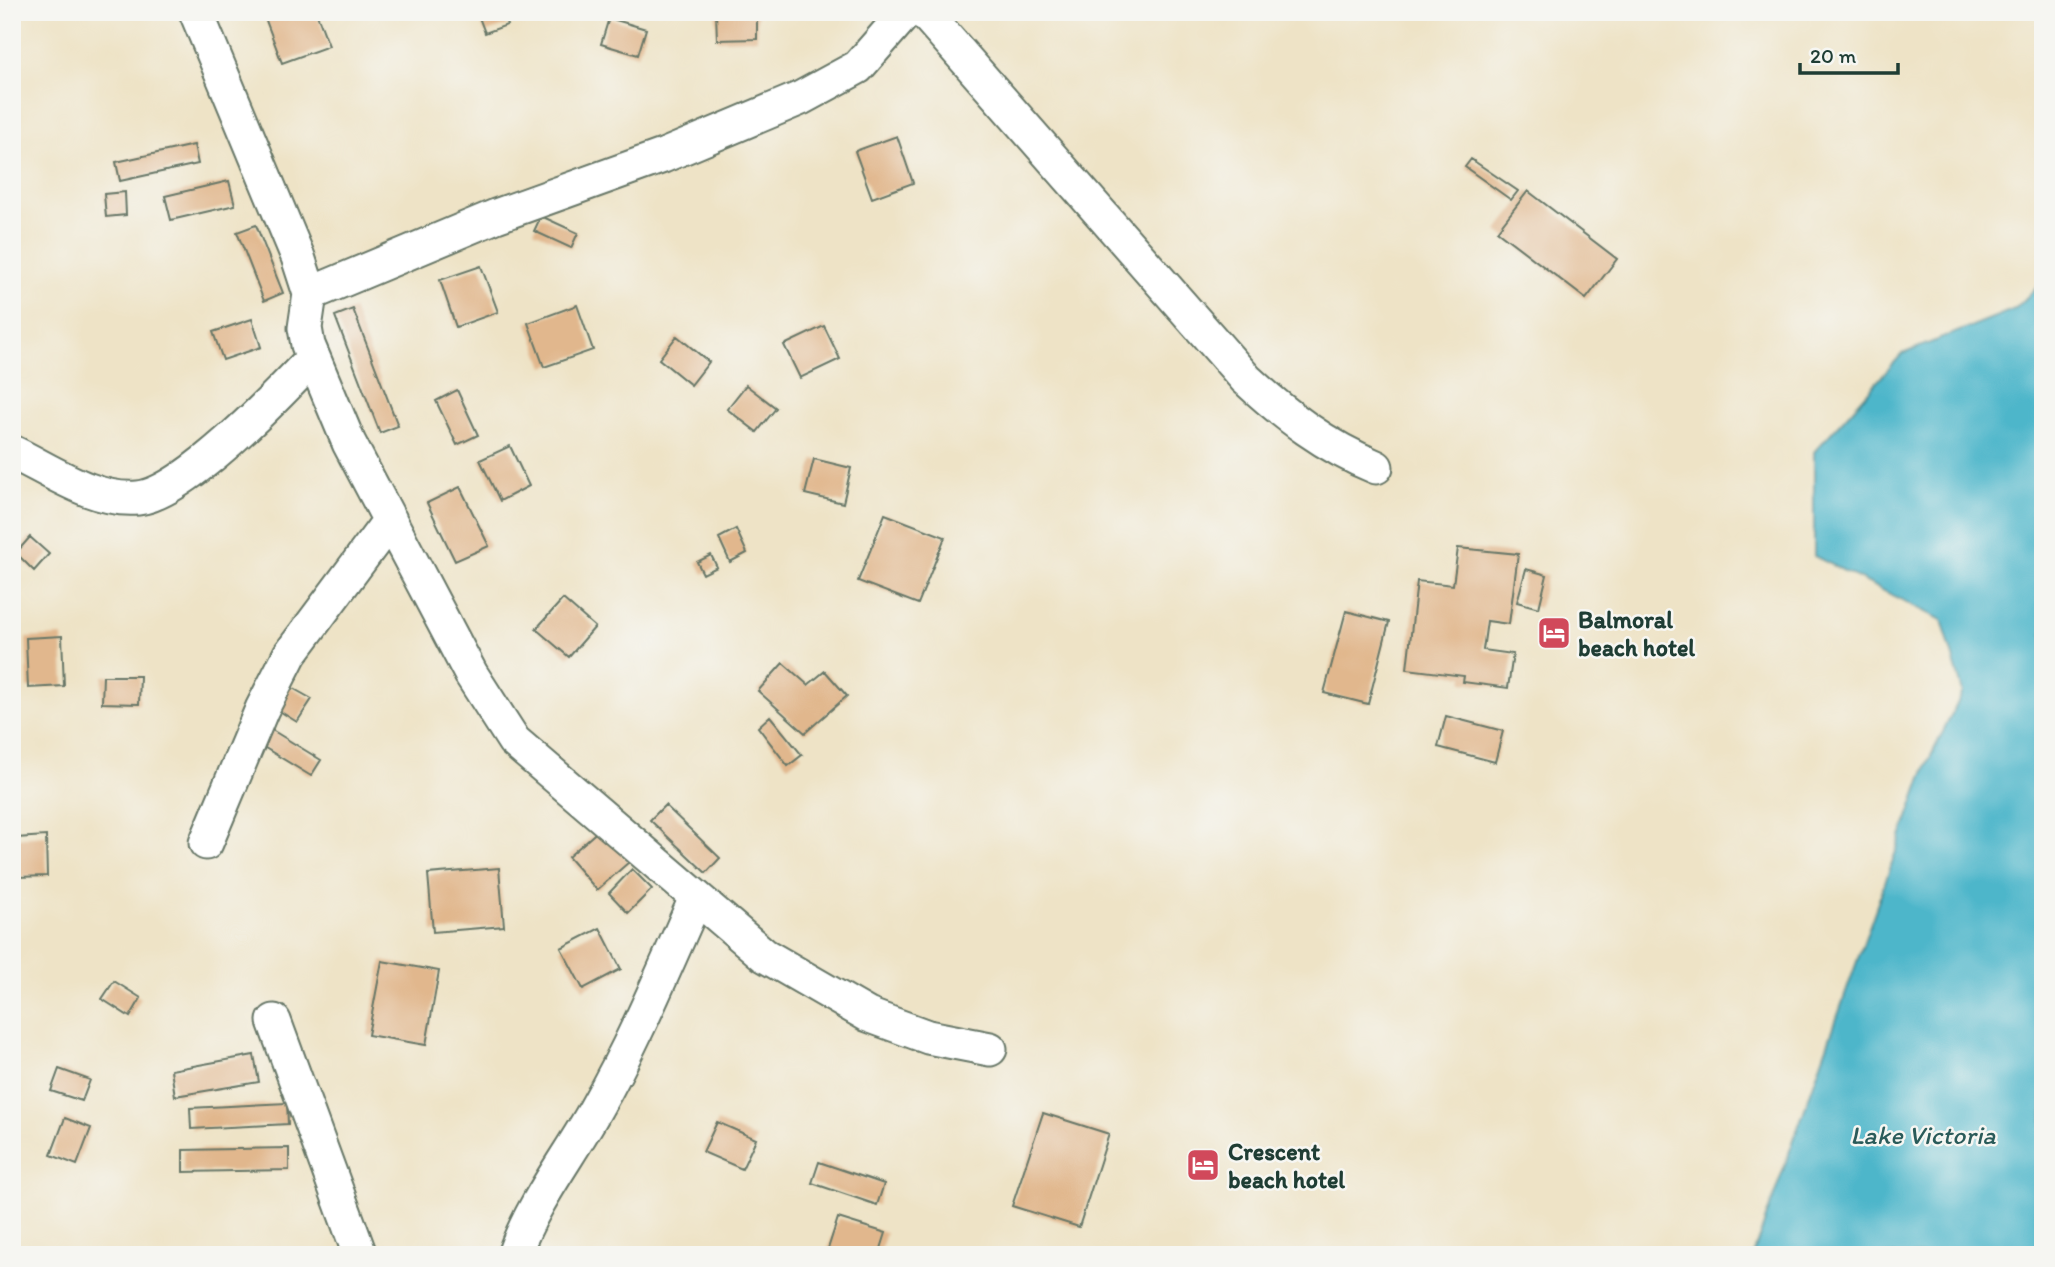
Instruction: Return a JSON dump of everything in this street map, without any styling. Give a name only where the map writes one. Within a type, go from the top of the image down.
[{"type":"street","points":[[196,12],[298,257],[310,294],[305,328],[313,358],[349,443],[471,674],[514,741],[764,955],[868,1015],[928,1037],[990,1049]]},
{"type":"street","points":[[310,294],[496,216],[663,156],[801,98],[858,67],[906,12]]},
{"type":"street","points":[[924,12],[1246,379],[1288,418],[1343,453],[1376,467]]},
{"type":"street","points":[[12,452],[93,492],[139,499],[154,494],[198,466],[257,417],[313,358]]},
{"type":"street","points":[[206,843],[262,709],[290,654],[390,520]]},
{"type":"street","points":[[514,1255],[522,1233],[594,1111],[638,1029],[696,898]]},
{"type":"street","points":[[274,1021],[360,1255]]},
{"type":"water","name":"Lake Victoria","points":[[2043,281],[2043,1255],[1753,1255],[1927,764],[1963,692],[1942,620],[1814,556],[1814,452],[1902,354],[2015,309]]},
{"type":"building","points":[[272,12],[316,12],[329,46],[282,63],[264,15]]},
{"type":"building","points":[[477,12],[503,12],[507,25],[485,33]]},
{"type":"building","points":[[716,12],[757,12],[757,39],[717,40]]},
{"type":"building","points":[[609,18],[646,29],[638,55],[601,44]]},
{"type":"building","points":[[897,136],[913,183],[872,198],[855,151]]},
{"type":"building","points":[[194,145],[198,164],[120,181],[116,162]]},
{"type":"building","points":[[1471,159],[1518,191],[1511,200],[1465,167]]},
{"type":"building","points":[[229,181],[235,205],[171,220],[165,196]]},
{"type":"building","points":[[1528,191],[1617,259],[1586,299],[1497,231]]},
{"type":"building","points":[[125,192],[126,215],[106,217],[104,194]]},
{"type":"building","points":[[541,216],[578,233],[571,248],[534,231]]},
{"type":"building","points":[[256,225],[283,293],[264,301],[237,232]]},
{"type":"building","points":[[481,266],[498,312],[456,327],[440,280]]},
{"type":"building","points":[[577,305],[593,350],[544,367],[528,323]]},
{"type":"building","points":[[353,309],[398,426],[380,433],[335,316]]},
{"type":"building","points":[[252,319],[261,347],[223,360],[213,332]]},
{"type":"building","points":[[824,326],[840,359],[800,378],[784,345]]},
{"type":"building","points":[[677,336],[709,362],[691,385],[659,359]]},
{"type":"building","points":[[746,385],[776,408],[757,432],[727,409]]},
{"type":"building","points":[[457,390],[478,435],[457,445],[436,401]]},
{"type":"building","points":[[510,446],[529,486],[500,501],[480,460]]},
{"type":"building","points":[[814,459],[851,468],[843,503],[805,494]]},
{"type":"building","points":[[460,487],[489,546],[455,561],[427,503]]},
{"type":"building","points":[[885,514],[945,537],[918,604],[858,581]]},
{"type":"building","points":[[736,529],[747,553],[730,562],[719,538]]},
{"type":"building","points":[[30,537],[49,554],[34,571],[16,553]]},
{"type":"building","points":[[1458,548],[1518,554],[1509,624],[1487,621],[1483,650],[1513,654],[1508,688],[1463,682],[1464,676],[1407,669],[1417,581],[1453,585]]},
{"type":"building","points":[[711,555],[717,567],[703,574],[697,562]]},
{"type":"building","points":[[1526,569],[1547,575],[1539,608],[1517,602]]},
{"type":"building","points":[[563,599],[595,627],[569,657],[536,629]]},
{"type":"building","points":[[1346,611],[1389,622],[1368,704],[1324,693]]},
{"type":"building","points":[[62,636],[64,686],[28,688],[26,638]]},
{"type":"building","points":[[783,663],[808,685],[825,671],[847,696],[805,733],[758,691]]},
{"type":"building","points":[[103,676],[140,676],[139,704],[102,703]]},
{"type":"building","points":[[287,685],[312,699],[297,722],[273,707]]},
{"type":"building","points":[[770,716],[802,755],[788,766],[758,727]]},
{"type":"building","points":[[1446,716],[1503,731],[1495,762],[1438,747]]},
{"type":"building","points":[[267,727],[321,760],[311,776],[257,743]]},
{"type":"building","points":[[665,805],[720,858],[706,873],[650,820]]},
{"type":"building","points":[[600,829],[629,862],[597,890],[568,857]]},
{"type":"building","points":[[46,836],[47,876],[17,877],[16,838]]},
{"type":"building","points":[[499,868],[504,926],[433,932],[428,874]]},
{"type":"building","points":[[632,869],[652,889],[628,913],[609,893]]},
{"type":"building","points":[[600,928],[621,969],[583,989],[561,948]]},
{"type":"building","points":[[382,961],[439,971],[426,1045],[368,1035]]},
{"type":"building","points":[[114,981],[141,998],[130,1017],[102,999]]},
{"type":"building","points":[[254,1055],[259,1082],[175,1096],[171,1070]]},
{"type":"building","points":[[59,1069],[90,1080],[82,1101],[51,1091]]},
{"type":"building","points":[[287,1103],[288,1124],[191,1129],[190,1108]]},
{"type":"building","points":[[1043,1113],[1109,1134],[1079,1227],[1012,1206]]},
{"type":"building","points":[[65,1118],[91,1128],[77,1165],[51,1155]]},
{"type":"building","points":[[717,1122],[756,1139],[742,1169],[703,1152]]},
{"type":"building","points":[[289,1148],[289,1170],[183,1172],[183,1150]]},
{"type":"building","points":[[819,1162],[884,1184],[877,1205],[812,1183]]},
{"type":"building","points":[[838,1218],[886,1233],[879,1255],[826,1255]]},
{"type":"place","name":"Balmoral beach hotel","points":[[1554,633]]},
{"type":"place","name":"Crescent beach hotel","points":[[1203,1165]]}]
